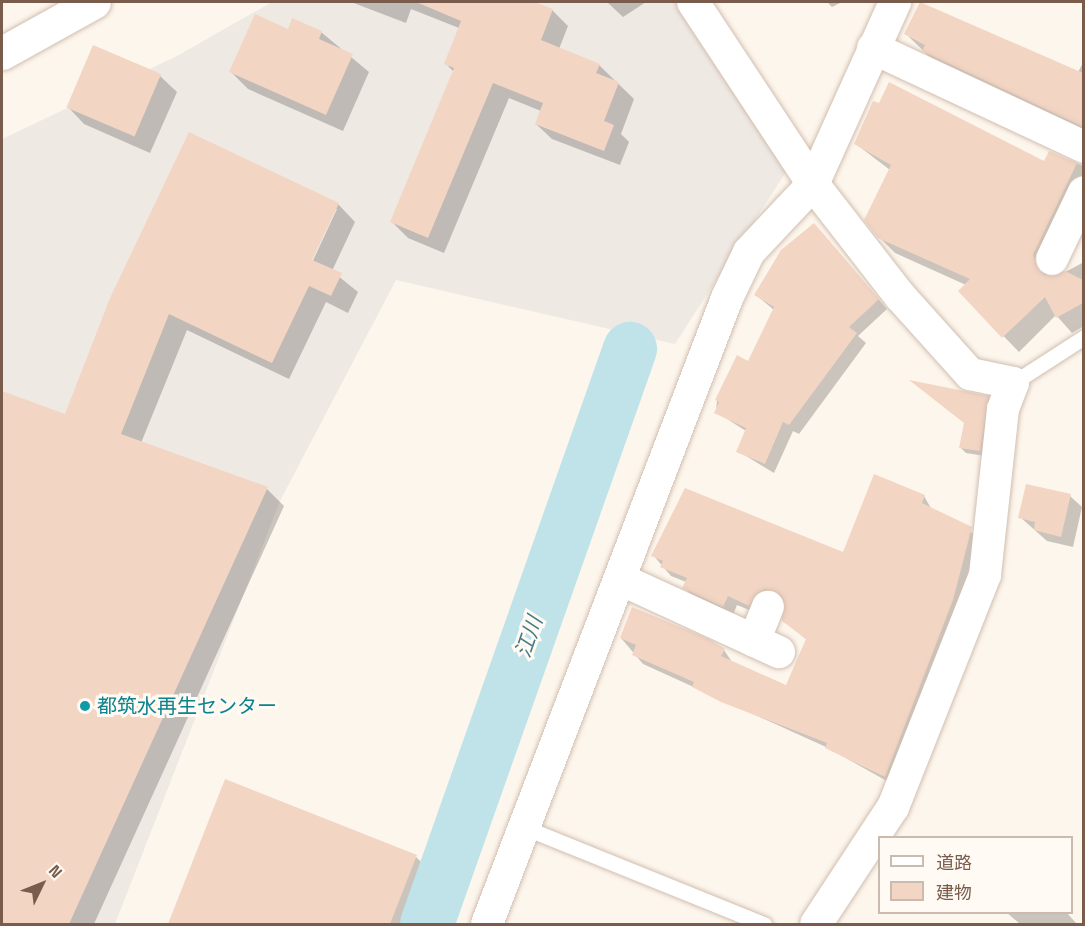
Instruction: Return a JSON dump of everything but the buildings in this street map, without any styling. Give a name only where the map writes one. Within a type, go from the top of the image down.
[{"type":"street","points":[[2,53],[94,2]]},
{"type":"street","points":[[693,2],[813,184],[970,374],[1014,383],[1003,409],[986,575],[893,807],[816,924]]},
{"type":"street","points":[[487,924],[748,252],[813,184],[895,2]]},
{"type":"street","points":[[873,48],[1083,147]]},
{"type":"street","points":[[1052,260],[1083,192]]},
{"type":"street","points":[[620,579],[766,646],[768,607]]},
{"type":"lane","points":[[1014,383],[1083,337]]},
{"type":"lane","points":[[526,828],[764,924]]},
{"type":"shaded area","points":[[272,2],[677,2],[786,172],[675,344],[396,280],[280,501],[115,924],[2,924],[2,139],[177,56]]},
{"type":"waterway","name":"江川","points":[[427,924],[630,349]]},
{"type":"place","name":"都筑水再生センター","points":[[85,706]]}]
